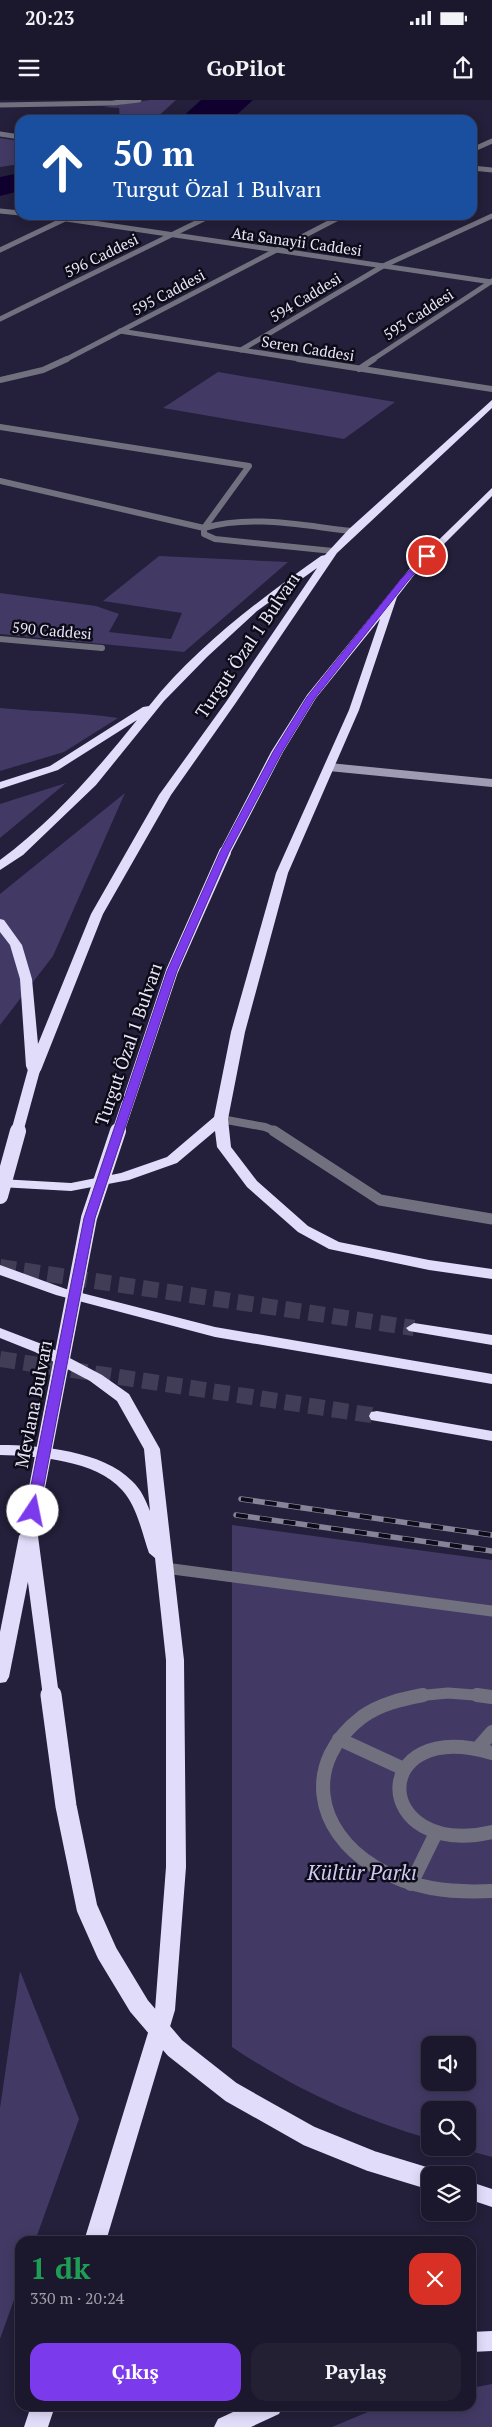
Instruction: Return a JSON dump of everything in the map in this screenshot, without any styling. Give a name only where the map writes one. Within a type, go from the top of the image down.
[{"type":"highway","name":"Turgut Özal 1 Bulvarı","points":[[0,1196],[34,1070],[97,914],[165,795],[230,704],[333,551],[352,531],[492,403]]},
{"type":"highway","name":"Turgut Özal 1 Bulvarı","points":[[76,1286],[89,1218],[172,971],[225,852],[277,752],[311,697],[393,594],[415,568],[492,491]]},
{"type":"highway","name":"Turgut Özal 1 Bulvarı","points":[[160,699],[253,608],[333,551]]},
{"type":"highway","points":[[393,594],[354,710],[282,873],[238,1032],[221,1119],[224,1147],[252,1184],[303,1229],[334,1246],[429,1265],[492,1274]]},
{"type":"highway","points":[[0,786],[54,768],[160,699]]},
{"type":"highway","points":[[0,866],[19,852],[92,783],[160,699]]},
{"type":"highway","points":[[0,923],[16,945],[26,979],[34,1070]]},
{"type":"highway","points":[[0,1183],[71,1187],[124,1177],[172,1160],[221,1119]]},
{"type":"highway","points":[[0,1270],[61,1292],[215,1332],[492,1379]]},
{"type":"highway","name":"Mevlana Bulvarı","points":[[0,1677],[76,1286]]},
{"type":"highway","points":[[414,1328],[492,1340]]},
{"type":"highway","points":[[0,1333],[49,1353],[96,1378],[124,1398],[152,1449],[175,1660],[176,1867],[165,2010],[97,2236]]},
{"type":"highway","points":[[377,1416],[492,1436]]},
{"type":"highway","points":[[0,1450],[17,1450],[94,1463],[127,1485],[137,1502],[165,1568]]},
{"type":"highway","points":[[29,1529],[66,1806],[77,1866],[91,1917],[107,1953],[139,2006],[175,2048],[231,2092],[308,2136],[371,2161],[421,2176]]},
{"type":"highway","points":[[476,2193],[492,2198]]},
{"type":"highway","points":[[476,2342],[492,2341]]},
{"type":"highway","points":[[36,2427],[41,2411]]},
{"type":"highway","points":[[226,2427],[260,2411]]},
{"type":"street","points":[[0,105],[107,104],[139,100]]},
{"type":"street","points":[[0,134],[15,136]]},
{"type":"street","points":[[477,148],[492,141]]},
{"type":"street","points":[[477,168],[492,170]]},
{"type":"street","points":[[0,211],[15,212]]},
{"type":"street","name":"594 Caddesi","points":[[241,350],[383,266],[492,216]]},
{"type":"street","points":[[0,250],[62,220]]},
{"type":"street","name":"Ata Sanayii Caddesi","points":[[71,220],[492,282]]},
{"type":"street","name":"596 Caddesi","points":[[0,319],[202,220]]},
{"type":"street","name":"595 Caddesi","points":[[0,380],[27,374],[60,362],[334,220]]},
{"type":"street","name":"593 Caddesi","points":[[359,369],[492,282]]},
{"type":"street","name":"Seren Caddesi","points":[[120,331],[492,389]]},
{"type":"street","points":[[0,427],[249,466],[204,528],[204,534],[215,539],[333,551]]},
{"type":"street","points":[[0,481],[204,528],[226,522],[241,522],[352,531]]},
{"type":"street","name":"590 Caddesi","points":[[0,639],[102,648]]},
{"type":"street","points":[[329,767],[492,783]]},
{"type":"street","points":[[221,1119],[265,1127],[282,1134],[380,1200],[459,1215],[492,1219]]},
{"type":"street","points":[[165,1568],[492,1611]]},
{"type":"street","points":[[492,1697],[468,1693],[436,1692],[406,1697],[380,1707],[356,1721],[339,1739],[327,1760],[321,1783],[324,1806],[335,1830],[352,1851],[376,1868],[411,1884],[433,1890],[464,1893],[492,1891]]},
{"type":"street","points":[[478,1748],[492,1732]]},
{"type":"street","points":[[339,1739],[404,1769]]},
{"type":"street","points":[[492,1753],[478,1748],[458,1745],[438,1748],[420,1755],[404,1769],[399,1780],[398,1796],[405,1811],[418,1824],[436,1833],[456,1837],[476,1837],[492,1832]]},
{"type":"street","points":[[411,1884],[436,1833]]},
{"type":"green space","points":[[150,100],[176,100],[160,115],[120,115],[119,108],[103,107]]},
{"type":"green space","points":[[0,138],[15,140],[15,165],[0,167]]},
{"type":"green space","points":[[218,372],[395,402],[344,439],[163,408]]},
{"type":"green space","points":[[159,556],[288,562],[184,652],[0,634],[0,593],[96,606],[119,614],[109,632],[171,639],[182,613],[103,601]]},
{"type":"green space","points":[[0,708],[89,714],[118,718],[64,752],[0,771]]},
{"type":"green space","points":[[66,783],[0,838],[0,804]]},
{"type":"green space","points":[[125,793],[53,956],[0,1025],[0,894]]},
{"type":"green space","name":"Kültür Parkı","points":[[232,1525],[492,1560],[492,2157],[476,2153],[476,2101],[421,2101],[421,2136],[378,2122],[327,2101],[255,2062],[232,2047]]},
{"type":"green space","points":[[20,1971],[79,2119],[37,2236],[15,2236],[15,2297],[0,2339],[0,2108]]},
{"type":"green space","points":[[492,2384],[492,2427],[332,2427],[370,2411],[476,2411],[476,2387]]},
{"type":"shaded area","points":[[201,100],[253,100],[236,115],[184,115]]},
{"type":"shaded area","points":[[15,174],[15,192],[0,196],[0,177]]},
{"type":"tunnel","points":[[0,1267],[414,1328]]},
{"type":"tunnel","points":[[0,1359],[377,1416]]},
{"type":"railway","points":[[241,1499],[492,1535]]},
{"type":"railway","points":[[236,1515],[492,1551]]},
{"type":"route","points":[[33,1511],[89,1218],[172,971],[225,852],[277,752],[311,697],[371,621],[427,556]]}]
